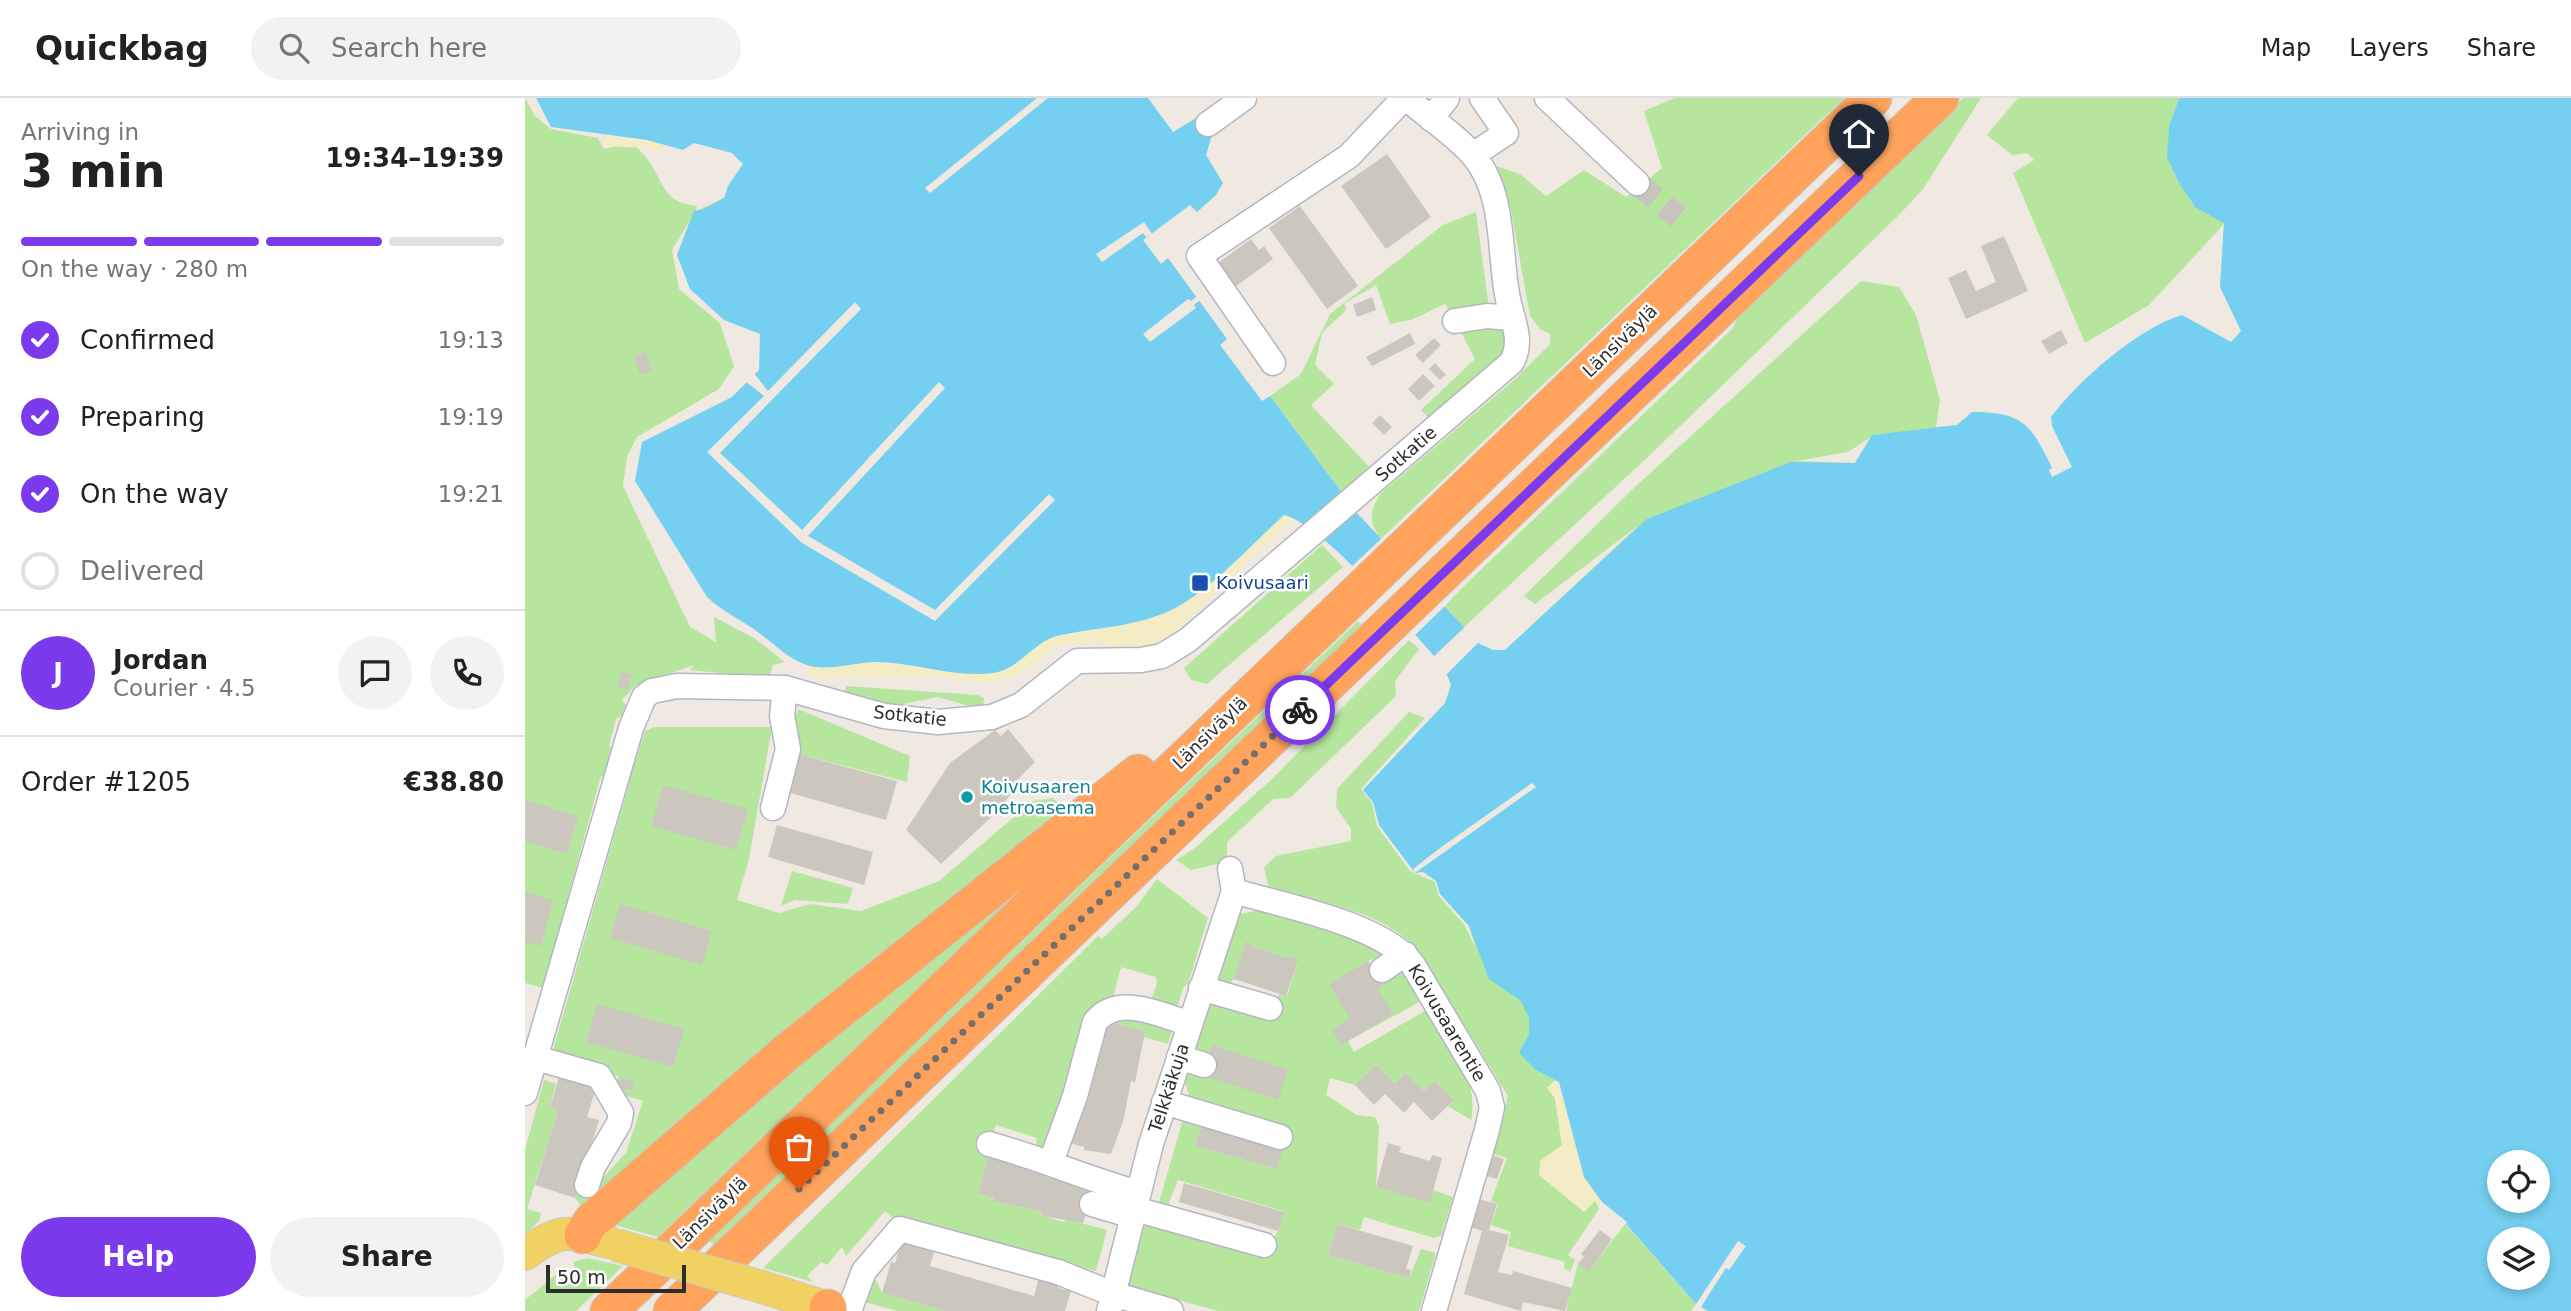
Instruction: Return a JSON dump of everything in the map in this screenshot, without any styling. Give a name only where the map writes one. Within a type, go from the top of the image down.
[{"type":"highway","name":"Länsiväylä","points":[[609,1311],[1873,98]]},
{"type":"highway","points":[[680,1306],[1940,98]]},
{"type":"highway","points":[[600,1240],[592,1221],[787,1052],[1141,770],[1225,693],[1296,652]]},
{"type":"main road","points":[[525,1254],[559,1233],[600,1240],[836,1310]]},
{"type":"main road","points":[[525,1276],[600,1240]]},
{"type":"street","points":[[1208,124],[1244,98]]},
{"type":"street","points":[[1273,363],[1199,256],[1349,156],[1405,98],[1473,155],[1490,189],[1496,211],[1507,295],[1513,318],[1487,316],[1455,321]]},
{"type":"street","points":[[1430,119],[1447,98]]},
{"type":"street","points":[[1473,155],[1506,133],[1482,98]]},
{"type":"street","points":[[1546,98],[1637,183]]},
{"type":"street","name":"Sotkatie","points":[[525,1093],[631,728],[644,697],[659,689],[677,686],[785,688],[884,716],[938,722],[992,717],[1021,705],[1077,661],[1141,660],[1162,656],[1188,640],[1512,362],[1518,341],[1513,318]]},
{"type":"street","points":[[1370,581],[1401,613]]},
{"type":"street","points":[[773,808],[788,749],[782,716],[785,688]]},
{"type":"street","name":"Koivusaarentie","points":[[1232,880],[1383,938],[1405,954],[1488,1091],[1492,1107],[1434,1311]]},
{"type":"street","name":"Telkkäkuja","points":[[1111,1303],[1164,1102],[1232,880]]},
{"type":"street","points":[[1382,970],[1405,954]]},
{"type":"street","points":[[1201,988],[1270,1008]]},
{"type":"street","points":[[1051,1162],[1075,1096],[1095,1022],[1100,1016],[1114,1009],[1131,1007],[1190,1024]]},
{"type":"street","points":[[1179,1057],[1204,1065]]},
{"type":"street","points":[[535,1058],[599,1076],[604,1080],[621,1113],[619,1124],[593,1167],[587,1185]]},
{"type":"street","points":[[1164,1102],[1280,1137]]},
{"type":"street","points":[[989,1144],[1051,1162],[1095,1181],[1135,1206],[1263,1245]]},
{"type":"street","points":[[1092,1205],[1135,1206]]},
{"type":"street","points":[[836,1310],[864,1271],[900,1229],[1058,1272],[1111,1303],[1171,1311]]},
{"type":"green space","points":[[525,98],[535,116],[551,129],[598,138],[604,149],[632,142],[649,161],[668,193],[679,202],[697,206],[696,211],[724,198],[716,309],[690,289],[677,255],[690,220],[672,250],[679,289],[720,323],[734,366],[719,389],[637,437],[627,457],[623,486],[690,627],[716,642],[714,617],[754,638],[785,662],[773,665],[769,678],[690,670],[694,665],[636,685],[622,700],[630,711],[616,719],[609,746],[625,761],[635,763],[645,731],[654,727],[772,727],[749,859],[737,900],[779,913],[810,904],[861,911],[939,881],[1033,801],[1052,798],[1069,809],[583,1209],[575,1198],[578,1189],[593,1188],[626,1153],[643,1101],[613,1092],[618,1076],[551,1057],[629,784],[617,785],[601,776],[543,988],[525,983]]},
{"type":"green space","points":[[1675,98],[1844,98],[1381,539],[1374,527],[1372,516],[1382,492],[1514,380],[1550,344],[1550,334],[1540,329],[1530,316],[1511,210],[1496,166],[1520,174],[1546,196],[1584,170],[1626,197],[1662,168],[1644,111]]},
{"type":"green space","points":[[1963,98],[1981,98],[1923,189],[1900,214],[1650,455],[1464,627],[1445,606],[1732,329],[1742,309]]},
{"type":"green space","points":[[2018,98],[2179,98],[2170,131],[2169,155],[2177,178],[2195,207],[2234,98],[2220,287],[2224,224],[2149,305],[2085,343],[2013,173],[2034,160],[2027,153],[2012,155],[1987,135]]},
{"type":"green space","points":[[1476,212],[1489,309],[1450,311],[1445,304],[1411,320],[1390,324],[1376,285],[1345,303],[1346,310],[1322,333],[1315,365],[1334,384],[1311,405],[1372,470],[1343,494],[1270,396],[1301,374],[1330,314],[1443,225]]},
{"type":"green space","points":[[1861,281],[1899,287],[1916,315],[1940,400],[1936,427],[1957,425],[1505,650],[1639,525],[1535,604],[1524,596],[1636,486]],"holes":[[[1871,437],[1855,463],[1796,461],[1848,452]]]},
{"type":"green space","points":[[1465,327],[1505,328],[1508,342],[1499,360],[1429,418],[1421,410],[1475,359],[1461,332]]},
{"type":"green space","points":[[1322,545],[1343,567],[1207,684],[1191,680],[1184,668]]},
{"type":"green space","points":[[1358,621],[1363,626],[715,1245],[709,1241]]},
{"type":"green space","points":[[1409,640],[1419,649],[1395,681],[1396,696],[1290,798],[1273,799],[1227,842],[1227,856],[1218,864],[1191,870],[1176,860],[1195,848],[1273,778]]},
{"type":"green space","points":[[846,686],[977,695],[984,698],[983,710],[938,697],[887,707],[844,693]]},
{"type":"green space","points":[[798,709],[910,756],[907,782],[798,754],[790,735]]},
{"type":"green space","points":[[1409,712],[1425,718],[1361,789],[1372,803],[1377,826],[1410,871],[1435,882],[1439,896],[1465,926],[1476,949],[1469,926],[1450,905],[1514,955],[1559,1082],[1555,1080],[1547,1088],[1555,1098],[1562,1146],[1540,1161],[1584,1212],[1595,1200],[1599,1209],[1568,1255],[1575,1260],[1570,1272],[1564,1268],[1565,1262],[1508,1246],[1511,1232],[1491,1225],[1498,1204],[1491,1201],[1507,1158],[1493,1154],[1508,1096],[1419,951],[1404,937],[1369,917],[1269,888],[1264,867],[1276,856],[1351,841],[1351,829],[1336,807],[1337,789]]},
{"type":"green space","points":[[792,871],[853,888],[848,904],[795,900],[781,906]]},
{"type":"green space","points":[[1041,871],[658,1237],[615,1225],[758,1094]]},
{"type":"green space","points":[[1157,879],[1208,918],[1188,984],[1184,986],[1175,1013],[1149,1006],[1157,983],[1156,977],[1121,967],[1112,1002],[1049,1152],[1035,1147],[1037,1138],[996,1125],[986,1152],[989,1153],[978,1193],[994,1198],[993,1201],[1043,1212],[1043,1216],[1107,1230],[1096,1271],[941,1226],[937,1236],[900,1225],[885,1211],[846,1256],[842,1247],[827,1265],[821,1262],[807,1276],[813,1282],[763,1268],[1098,936],[1102,939],[1136,907]]},
{"type":"green space","points":[[1263,909],[1390,952],[1368,961],[1382,984],[1405,969],[1423,1000],[1348,1041],[1354,1052],[1428,1009],[1467,1076],[1473,1105],[1471,1120],[1448,1106],[1454,1100],[1435,1081],[1424,1091],[1405,1073],[1395,1083],[1376,1064],[1355,1085],[1330,1078],[1326,1095],[1357,1115],[1375,1117],[1379,1127],[1376,1187],[1430,1202],[1433,1190],[1453,1197],[1441,1236],[1434,1238],[1364,1217],[1360,1230],[1337,1224],[1328,1255],[1409,1278],[1421,1249],[1436,1253],[1419,1311],[1218,1311],[1125,1285],[1139,1229],[1155,1222],[1263,1253],[1278,1231],[1283,1211],[1178,1180],[1166,1210],[1158,1206],[1185,1112],[1202,1122],[1195,1146],[1277,1169],[1190,1099],[1184,1079],[1185,1067],[1278,1100],[1208,1058],[1190,1052],[1209,1000],[1269,1020],[1279,994],[1287,996],[1299,958],[1291,956],[1290,959],[1253,947],[1254,944],[1247,941],[1234,979],[1224,989],[1214,984],[1237,915]]},
{"type":"green space","points":[[1116,1017],[1173,1027],[1168,1044],[1144,1037],[1145,1032],[1110,1022]]},
{"type":"green space","points":[[544,1080],[556,1084],[550,1107],[558,1110],[527,1209],[541,1213],[539,1221],[525,1235],[525,1150]]},
{"type":"green space","points":[[1625,1224],[1696,1304],[1691,1311],[1566,1311],[1578,1263],[1589,1271]]},
{"type":"green space","points":[[587,1258],[623,1266],[576,1311],[525,1311],[525,1300],[559,1272],[564,1275],[574,1268],[574,1262]]},
{"type":"green space","points":[[863,1277],[876,1280],[882,1293],[946,1311],[897,1311],[861,1301]]},
{"type":"sand","points":[[602,136],[664,144],[658,152],[646,148],[605,146]]},
{"type":"sand","points":[[1284,515],[1294,517],[1168,638],[1145,646],[1115,649],[1112,643],[1062,644],[1018,675],[991,682],[916,676],[824,678],[806,673],[810,666],[876,662],[961,673],[1006,669],[1040,642],[1062,635],[1099,630],[1184,603]]},
{"type":"sand","points":[[1559,1082],[1584,1177],[1602,1202],[1595,1201],[1584,1212],[1539,1175],[1540,1161],[1562,1145],[1555,1098],[1547,1088]]},
{"type":"water","points":[[536,98],[1148,98],[1173,132],[1201,115],[1213,132],[1206,155],[1223,183],[1216,195],[1197,212],[1190,205],[1143,240],[1161,264],[1168,258],[1227,339],[1220,345],[1262,401],[1270,396],[1357,513],[1480,644],[1493,650],[1505,650],[1647,519],[1791,462],[1855,463],[1872,435],[1957,425],[1972,412],[2003,415],[2023,423],[2045,453],[2052,468],[2049,470],[2052,477],[2072,467],[2052,426],[2051,417],[2077,387],[2129,343],[2147,331],[2182,315],[2231,342],[2241,331],[2220,287],[2224,223],[2195,207],[2179,183],[2167,157],[2169,127],[2179,98],[2571,98],[2571,1311],[1708,1311],[1696,1304],[1627,1222],[1602,1202],[1584,1177],[1559,1082],[1536,1070],[1519,1053],[1529,1034],[1529,1018],[1521,1001],[1489,979],[1469,926],[1440,894],[1436,881],[1423,872],[1415,873],[1379,825],[1373,802],[1363,790],[1445,703],[1451,685],[1444,667],[1368,582],[1323,538],[1302,523],[1284,515],[1223,573],[1197,594],[1169,611],[1124,625],[1052,638],[1007,669],[983,674],[876,662],[832,667],[807,665],[793,659],[707,597],[635,481],[642,442],[732,397],[759,370],[760,334],[724,320],[690,289],[677,255],[694,211],[704,209],[724,198],[728,186],[743,164],[732,153],[694,143],[683,150],[647,140],[551,127]]},
{"type":"pier","points":[[1037,98],[1048,98],[930,193],[925,188]]},
{"type":"pier","points":[[1144,222],[1152,234],[1146,237],[1143,233],[1102,262],[1096,254]]},
{"type":"pier","points":[[1197,296],[1200,300],[1194,305],[1196,308],[1150,342],[1143,334],[1188,299],[1191,301]]},
{"type":"pier","points":[[855,302],[861,309],[720,453],[802,530],[939,382],[945,388],[808,536],[935,610],[1049,494],[1055,500],[935,621],[802,543],[707,452],[764,396],[745,381],[753,372],[768,391]]},
{"type":"pier","points":[[1383,537],[1447,604],[1412,638],[1348,570]]},
{"type":"pier","points":[[1467,625],[1481,640],[1444,677],[1431,659]]},
{"type":"pier","points":[[1532,783],[1536,787],[1415,873],[1413,869],[1440,848]]},
{"type":"pier","points":[[1738,1241],[1746,1246],[1729,1270],[1726,1268],[1699,1310],[1694,1307]]},
{"type":"building","points":[[1387,154],[1431,217],[1386,249],[1341,186]]},
{"type":"building","points":[[1300,206],[1358,286],[1327,309],[1269,228]]},
{"type":"building","points":[[2004,236],[2028,291],[1966,319],[1948,278],[1966,270],[1976,291],[1996,282],[1981,246]]},
{"type":"building","points":[[1251,239],[1259,250],[1264,246],[1273,259],[1235,287],[1218,263]]},
{"type":"building","points":[[1372,297],[1376,310],[1357,317],[1353,305]]},
{"type":"building","points":[[2061,330],[2068,343],[2049,354],[2041,341]]},
{"type":"building","points":[[1410,333],[1415,344],[1372,366],[1366,357]]},
{"type":"building","points":[[1434,338],[1441,345],[1423,363],[1415,355]]},
{"type":"building","points":[[646,352],[652,371],[640,375],[634,356]]},
{"type":"building","points":[[1435,363],[1446,375],[1440,380],[1429,369]]},
{"type":"building","points":[[1423,374],[1435,386],[1419,401],[1408,389]]},
{"type":"building","points":[[1380,415],[1392,427],[1384,435],[1372,423]]},
{"type":"building","points":[[621,671],[632,674],[628,690],[617,688]]},
{"type":"building","name":"Koivusaaren metroasema","points":[[1008,729],[1035,762],[1009,788],[1013,791],[998,811],[941,864],[906,830],[950,763],[995,730],[1001,736]]},
{"type":"building","points":[[798,754],[897,781],[886,820],[787,792]]},
{"type":"building","points":[[663,785],[748,809],[736,850],[651,826]]},
{"type":"building","points":[[525,800],[578,816],[567,854],[525,841]]},
{"type":"building","points":[[777,825],[873,852],[864,885],[768,857]]},
{"type":"building","points":[[525,892],[553,900],[541,946],[525,942]]},
{"type":"building","points":[[620,904],[712,931],[702,965],[610,938]]},
{"type":"building","points":[[1246,941],[1254,944],[1253,947],[1290,959],[1291,956],[1299,958],[1286,996],[1234,979]]},
{"type":"building","points":[[1368,961],[1382,985],[1377,988],[1393,1014],[1341,1045],[1332,1030],[1350,1019],[1329,984]]},
{"type":"building","points":[[597,1004],[684,1029],[673,1067],[586,1042]]},
{"type":"building","points":[[1104,1020],[1145,1032],[1135,1082],[1131,1081],[1123,1122],[1111,1154],[1084,1150],[1084,1147],[1070,1143]]},
{"type":"building","points":[[1212,1045],[1288,1070],[1278,1100],[1203,1075]]},
{"type":"building","points":[[1376,1064],[1395,1083],[1405,1073],[1424,1091],[1435,1081],[1454,1100],[1432,1121],[1414,1102],[1404,1113],[1385,1094],[1374,1105],[1355,1085]]},
{"type":"building","points":[[561,1070],[598,1081],[587,1117],[599,1120],[575,1198],[535,1185],[558,1110],[550,1108]]},
{"type":"building","points":[[620,1078],[635,1082],[633,1091],[617,1086]]},
{"type":"building","points":[[1202,1122],[1284,1145],[1277,1169],[1195,1146]]},
{"type":"building","points":[[1388,1143],[1401,1147],[1399,1152],[1430,1161],[1432,1155],[1442,1158],[1430,1203],[1376,1187]]},
{"type":"building","points":[[989,1153],[1094,1188],[1083,1223],[1042,1216],[1043,1212],[993,1201],[994,1198],[978,1193]]},
{"type":"building","points":[[1492,1155],[1504,1159],[1497,1179],[1486,1176]]},
{"type":"building","points":[[1184,1183],[1284,1212],[1278,1231],[1179,1202]]},
{"type":"building","points":[[1479,1199],[1497,1204],[1489,1230],[1509,1235],[1498,1272],[1512,1275],[1513,1271],[1572,1288],[1565,1311],[1523,1302],[1521,1311],[1464,1294],[1482,1231],[1471,1227]]},
{"type":"building","points":[[1337,1224],[1413,1246],[1406,1269],[1411,1270],[1409,1278],[1328,1255]]},
{"type":"building","points":[[1600,1230],[1612,1239],[1589,1272],[1578,1263],[1584,1257],[1581,1254]]},
{"type":"building","points":[[901,1242],[914,1246],[915,1242],[935,1248],[930,1266],[1034,1296],[1039,1278],[1060,1284],[1058,1288],[1071,1291],[1065,1311],[946,1311],[882,1293],[891,1262],[895,1263]]},
{"type":"tunnel","points":[[1637,183],[1678,217]]},
{"type":"way so far","points":[[799,1189],[1300,710]]},
{"type":"place","name":"Koivusaari","points":[[1200,583]]},
{"type":"place","name":"Koivusaaren metroasema","points":[[967,797]]},
{"type":"route","points":[[1300,710],[1859,176]]}]
